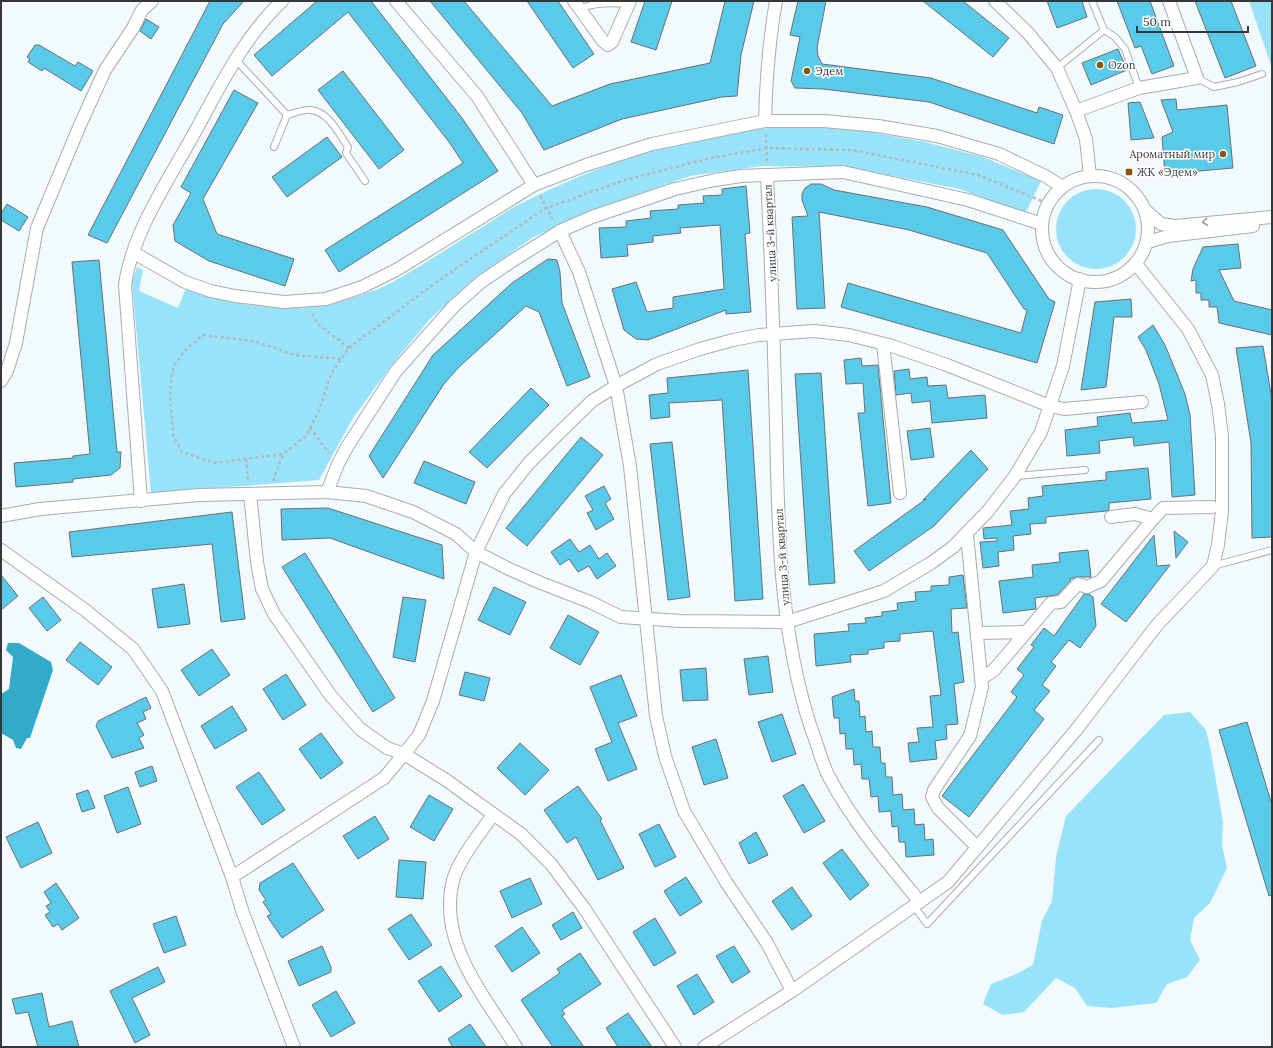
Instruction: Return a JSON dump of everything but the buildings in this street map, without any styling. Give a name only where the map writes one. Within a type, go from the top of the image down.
[{"type":"street","points":[[1,381],[7,371],[16,343],[37,228],[80,125],[105,70],[132,28],[141,5],[152,1]]},
{"type":"street","points":[[141,501],[125,285],[128,264],[153,208],[235,59],[265,17],[282,1]]},
{"type":"street","points":[[396,1],[477,96],[534,185]]},
{"type":"street","points":[[765,121],[766,79],[776,1]]},
{"type":"street","points":[[995,1],[1028,33],[1057,68],[1076,111],[1086,139],[1090,176]]},
{"type":"street","points":[[1076,111],[1139,88],[1197,78],[1169,1]]},
{"type":"street","points":[[576,5],[603,41],[608,45],[612,42],[630,3]]},
{"type":"street","points":[[134,252],[185,282],[211,291],[235,296],[276,301],[326,299],[362,287],[396,270],[534,185],[620,153],[652,144],[765,121],[824,121],[878,126],[937,136],[999,154],[1047,177],[1062,187]]},
{"type":"street","points":[[327,492],[338,464],[396,371],[454,306],[481,282],[560,231],[592,217],[675,189],[735,177],[843,172],[968,200],[1042,224]]},
{"type":"street","name":"улица 3-й квартал","points":[[767,176],[774,334],[778,528],[787,622],[803,703],[828,774],[876,849],[917,904]]},
{"type":"street","points":[[1090,176],[1108,176],[1123,182],[1140,198],[1149,222],[1148,242],[1136,264],[1121,277],[1102,283],[1080,280],[1064,273],[1047,253],[1041,234],[1042,216],[1053,195],[1062,187],[1074,180],[1090,176]]},
{"type":"street","points":[[1145,210],[1161,224],[1175,226],[1272,217]]},
{"type":"street","points":[[1148,242],[1168,236],[1272,224]]},
{"type":"street","points":[[560,231],[580,272],[616,386],[630,466],[656,716],[665,756],[684,811],[726,882],[767,943],[792,991]]},
{"type":"street","points":[[704,1047],[792,991],[948,882],[976,846],[1076,730],[1157,625],[1213,566],[1218,545],[1222,511],[1222,436],[1218,404],[1212,375],[1188,329],[1136,264]]},
{"type":"street","points":[[1,516],[40,509],[199,495],[269,492],[327,492],[366,496],[413,512],[456,534],[476,552],[515,572],[590,602],[621,617],[714,622],[787,622],[884,591],[931,563],[966,535],[1015,476],[1041,432],[1063,366],[1080,280]]},
{"type":"street","points":[[232,877],[384,778],[404,754],[418,735],[433,700],[476,552],[504,494],[529,463],[592,402],[616,386],[657,364],[700,349],[733,340],[774,334],[814,331],[849,336],[883,344],[947,365],[1050,406],[1064,409],[1142,402]]},
{"type":"street","points":[[883,344],[900,493]]},
{"type":"street","points":[[250,494],[257,562],[261,582],[274,614],[330,696],[360,729],[388,748],[404,754],[446,780],[521,834],[551,864],[584,908],[674,1047]]},
{"type":"street","points":[[981,679],[994,670],[1051,603],[1061,602],[1078,584],[1087,587],[1101,580],[1163,508],[1212,507]]},
{"type":"street","points":[[1111,517],[1135,514],[1153,520]]},
{"type":"street","points":[[966,535],[982,687],[970,736],[934,790],[932,797],[938,808],[976,846]]},
{"type":"street","points":[[1,550],[85,610],[127,644],[148,669],[162,691],[199,793],[232,877],[243,913],[294,1047]]},
{"type":"street","points":[[976,633],[1025,632]]},
{"type":"street","points":[[493,815],[476,838],[453,878],[449,904],[452,932],[458,952],[516,1047]]},
{"type":"lane","points":[[1092,1],[1104,30],[1115,37],[1125,49],[1139,88]]},
{"type":"lane","points":[[576,5],[630,3]]},
{"type":"lane","points":[[1057,68],[1104,30]]},
{"type":"lane","points":[[235,59],[287,115]]},
{"type":"lane","points":[[1197,78],[1214,87],[1238,82],[1262,74]]},
{"type":"lane","points":[[287,115],[310,109],[319,112],[328,119],[348,146],[346,153],[365,181]]},
{"type":"lane","points":[[274,147],[287,115]]},
{"type":"lane","points":[[1015,476],[1085,470]]},
{"type":"lane","points":[[1213,566],[1272,550]]},
{"type":"lane","points":[[917,904],[928,924],[1099,740]]},
{"type":"path","points":[[765,121],[767,176]]},
{"type":"path","points":[[342,359],[295,355],[255,340],[203,335],[186,348],[173,367],[170,394],[173,434],[182,452],[214,464],[283,454],[306,436],[318,413],[331,374],[342,359],[349,348],[439,280],[546,208],[625,180],[711,158],[767,148],[852,150],[978,175],[1049,204]]},
{"type":"path","points":[[534,185],[560,231]]},
{"type":"path","points":[[305,301],[319,325],[349,348]]},
{"type":"path","points":[[310,428],[338,464]]},
{"type":"path","points":[[269,492],[283,454]]},
{"type":"path","points":[[246,459],[250,494]]},
{"type":"shaded area","points":[[1249,1],[1272,1],[1272,67],[1271,65]]},
{"type":"shaded area","points":[[780,127],[849,128],[925,142],[983,157],[1041,181],[1025,214],[960,189],[847,167],[762,166],[690,176],[592,210],[532,238],[473,280],[430,319],[394,362],[353,418],[319,480],[151,493],[132,282],[137,267],[143,270],[139,291],[178,308],[186,288],[230,301],[273,308],[316,306],[338,302],[391,283],[504,213],[552,188],[583,175],[647,152],[680,143],[746,130]]},
{"type":"shaded area","points":[[1096,189],[1111,192],[1124,201],[1133,214],[1136,229],[1133,244],[1124,257],[1111,266],[1096,269],[1081,266],[1068,257],[1059,244],[1056,229],[1059,214],[1068,201],[1081,192]]},
{"type":"shaded area","points":[[8,643],[19,643],[51,662],[53,670],[30,738],[27,738],[21,749],[16,748],[13,740],[1,733],[1,694],[9,689],[13,657],[6,650]]},
{"type":"shaded area","points":[[1190,712],[1206,730],[1223,822],[1222,845],[1227,868],[1210,903],[1194,918],[1190,940],[1200,960],[1187,977],[1167,984],[1156,1003],[1111,1008],[1087,1006],[1075,988],[1056,978],[1024,1012],[1003,1015],[983,1004],[991,984],[1014,975],[1033,965],[1042,921],[1052,901],[1056,857],[1066,816],[1164,715]]},
{"type":"place","name":"Ozon","points":[[1100,65]]},
{"type":"place","name":"Эдем","points":[[807,71]]},
{"type":"place","name":"Ароматный мир","points":[[1223,154]]},
{"type":"place","name":"ЖК «Эдем»","points":[[1129,172]]}]
